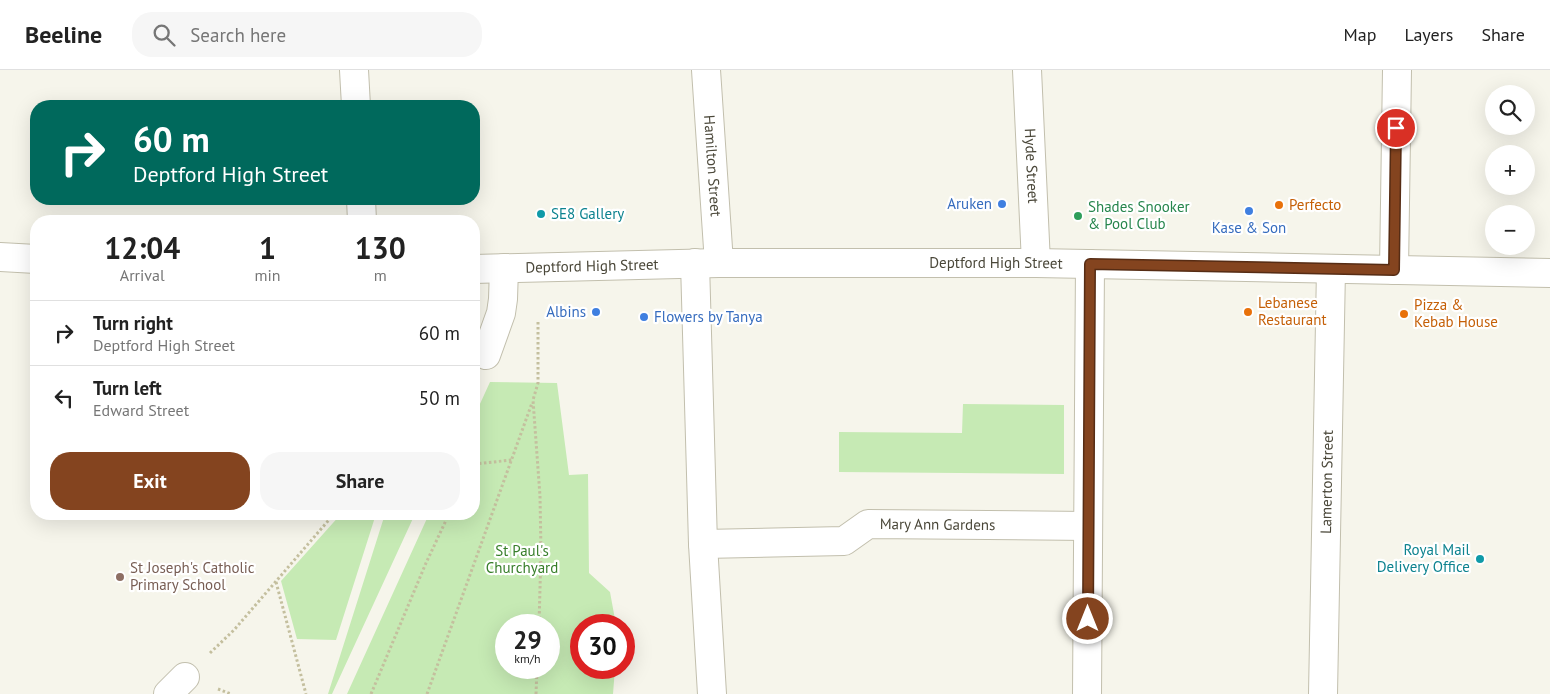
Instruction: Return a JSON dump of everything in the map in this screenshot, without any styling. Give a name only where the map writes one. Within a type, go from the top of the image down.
[{"type":"street","points":[[354,70],[356,100]]},
{"type":"street","name":"Hamilton Street","points":[[706,70],[707,263]]},
{"type":"street","name":"Hyde Street","points":[[1028,70],[1036,263]]},
{"type":"street","points":[[1394,270],[1397,70]]},
{"type":"street","points":[[0,257],[30,259]]},
{"type":"street","points":[[707,263],[703,544],[712,694]]},
{"type":"street","name":"Deptford High Street","points":[[480,269],[707,263],[1036,263],[1331,270],[1550,272]]},
{"type":"street","points":[[1087,694],[1090,264]]},
{"type":"street","points":[[486,355],[501,313],[504,268]]},
{"type":"street","name":"Lamerton Street","points":[[1323,694],[1331,270]]},
{"type":"street","name":"Mary Ann Gardens","points":[[703,544],[844,541],[868,524],[1088,526]]},
{"type":"path","points":[[427,694],[533,400],[538,383],[538,317]]},
{"type":"path","points":[[533,400],[540,514],[539,614]]},
{"type":"path","points":[[480,463],[512,460]]},
{"type":"path","points":[[234,630],[329,520]]},
{"type":"path","points":[[371,694],[446,520]]},
{"type":"path","points":[[276,582],[306,694]]},
{"type":"path","points":[[536,694],[537,679]]},
{"type":"green space","name":"St Paul's Churchyard","points":[[490,382],[557,383],[569,475],[588,474],[589,573],[610,592],[614,614],[570,614],[570,679],[614,679],[613,694],[347,694],[426,520],[480,520],[480,404]]},
{"type":"green space","points":[[963,404],[1064,405],[1064,474],[839,472],[839,432],[962,433]]},
{"type":"green space","points":[[336,520],[374,520],[336,640],[297,639],[281,581]]},
{"type":"green space","points":[[383,520],[412,520],[332,694],[328,694]]},
{"type":"place","name":"Aruken","points":[[1002,204]]},
{"type":"place","name":"Perfecto","points":[[1279,205]]},
{"type":"place","name":"Kase & Son","points":[[1249,211]]},
{"type":"place","name":"SE8 Gallery","points":[[541,214]]},
{"type":"place","name":"Shades Snooker & Pool Club","points":[[1078,216]]},
{"type":"place","name":"Albins","points":[[596,312]]},
{"type":"place","name":"Lebanese Restaurant","points":[[1248,312]]},
{"type":"place","name":"Pizza & Kebab House","points":[[1404,314]]},
{"type":"place","name":"Flowers by Tanya","points":[[644,317]]},
{"type":"place","name":"Royal Mail Delivery Office","points":[[1480,559]]},
{"type":"place","name":"St Joseph's Catholic Primary School","points":[[120,577]]},
{"type":"route","points":[[1088,619],[1090,264],[1394,270],[1396,128]]}]
